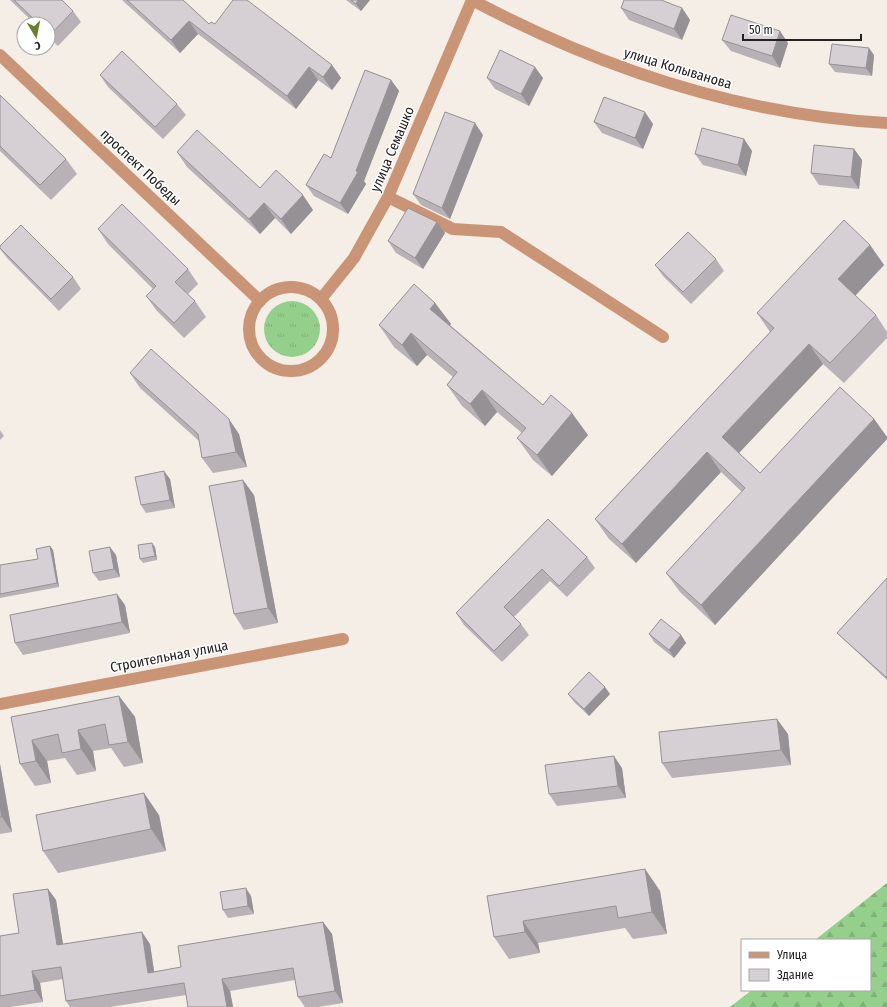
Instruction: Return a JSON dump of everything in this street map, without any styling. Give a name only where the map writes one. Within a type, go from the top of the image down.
[{"type":"street","name":"улица Колыванова","points":[[472,0],[567,46],[644,76],[723,98],[801,113],[887,123]]},
{"type":"street","name":"улица Семашко","points":[[321,299],[354,258],[388,197],[472,0]]},
{"type":"street","name":"проспект Победы","points":[[0,55],[260,301]]},
{"type":"street","points":[[388,197],[453,229],[501,232],[663,337]]},
{"type":"street","points":[[283,288],[297,288],[310,292],[321,299],[329,312],[333,325],[332,339],[326,352],[317,362],[305,369],[291,371],[277,369],[265,362],[256,352],[250,340],[249,326],[252,313],[260,301],[270,293],[283,288]]},
{"type":"street","name":"Строительная улица","points":[[0,704],[343,639]]},
{"type":"green space","points":[[286,301],[298,301],[308,305],[316,313],[320,323],[320,335],[316,345],[308,353],[298,357],[286,357],[276,353],[268,345],[264,335],[264,323],[268,313],[276,305]]},
{"type":"green space","points":[[887,883],[887,1007],[730,1007],[751,991],[871,991],[871,939],[816,939]]},
{"type":"building","points":[[14,0],[62,0],[73,11],[56,29],[56,16],[31,16]]},
{"type":"building","points":[[127,0],[183,0],[209,24],[211,22],[215,24],[233,0],[247,0],[332,65],[323,77],[309,67],[287,96],[189,21],[171,40]]},
{"type":"building","points":[[351,0],[358,0],[356,4]]},
{"type":"building","points":[[624,0],[661,0],[682,8],[674,29],[621,8]]},
{"type":"building","points":[[731,15],[780,31],[772,56],[722,40]]},
{"type":"building","points":[[832,44],[869,48],[866,68],[829,64]]},
{"type":"building","points":[[500,50],[535,67],[521,94],[487,78]]},
{"type":"building","points":[[122,51],[177,104],[155,127],[100,75]]},
{"type":"building","points":[[365,70],[391,80],[356,171],[358,172],[340,203],[306,185],[324,154],[331,158]]},
{"type":"building","points":[[0,95],[66,159],[40,185],[0,146]]},
{"type":"building","points":[[604,97],[645,112],[635,138],[594,122]]},
{"type":"building","points":[[445,112],[475,123],[442,208],[413,194]]},
{"type":"building","points":[[702,128],[744,139],[738,165],[695,154]]},
{"type":"building","points":[[197,130],[260,188],[276,170],[303,195],[281,219],[264,203],[249,219],[177,152]]},
{"type":"building","points":[[814,145],[854,149],[851,177],[811,173]]},
{"type":"building","points":[[122,204],[188,269],[175,282],[195,301],[174,323],[146,296],[156,286],[98,229]]},
{"type":"building","points":[[408,208],[437,222],[415,258],[388,241]]},
{"type":"building","points":[[844,220],[870,245],[838,279],[876,315],[830,363],[809,344],[722,437],[760,473],[840,387],[874,419],[701,605],[666,573],[745,488],[707,452],[622,544],[595,519],[774,328],[757,313]]},
{"type":"building","points":[[21,225],[73,277],[51,299],[0,248],[0,246]]},
{"type":"building","points":[[688,232],[716,259],[683,292],[655,265]]},
{"type":"building","points":[[414,284],[435,303],[430,309],[543,405],[551,395],[572,413],[537,455],[517,438],[526,428],[482,390],[470,404],[447,385],[457,372],[411,333],[402,345],[379,325]]},
{"type":"building","points":[[151,349],[229,419],[236,452],[202,458],[198,434],[130,373]]},
{"type":"building","points":[[164,471],[170,500],[141,505],[135,477]]},
{"type":"building","points":[[243,480],[268,608],[234,614],[209,486]]},
{"type":"building","points":[[548,519],[587,557],[559,586],[542,569],[504,607],[521,624],[494,651],[456,613]]},
{"type":"building","points":[[152,543],[155,556],[140,559],[138,545]]},
{"type":"building","points":[[50,546],[57,583],[0,594],[0,565],[38,559],[36,549]]},
{"type":"building","points":[[110,547],[114,569],[93,573],[89,551]]},
{"type":"building","points":[[887,578],[887,678],[837,633]]},
{"type":"building","points":[[117,594],[122,622],[15,643],[10,615]]},
{"type":"building","points":[[661,619],[681,635],[669,650],[649,634]]},
{"type":"building","points":[[589,672],[605,687],[584,709],[568,694]]},
{"type":"building","points":[[119,696],[128,742],[109,745],[105,724],[78,730],[81,749],[62,753],[58,734],[32,740],[36,761],[20,764],[11,717]]},
{"type":"building","points":[[777,719],[781,750],[662,763],[659,732]]},
{"type":"building","points":[[614,756],[618,786],[549,794],[545,765]]},
{"type":"building","points":[[144,793],[151,829],[43,851],[36,815]]},
{"type":"building","points":[[645,869],[652,912],[618,918],[616,906],[523,921],[525,932],[494,937],[487,896]]},
{"type":"building","points":[[246,888],[248,906],[223,910],[220,892]]},
{"type":"building","points":[[48,889],[57,945],[142,932],[148,973],[181,967],[178,946],[323,922],[335,991],[298,997],[293,968],[222,979],[227,1007],[188,1007],[184,983],[66,1001],[61,967],[32,971],[35,990],[0,996],[0,936],[19,933],[13,894]]}]
